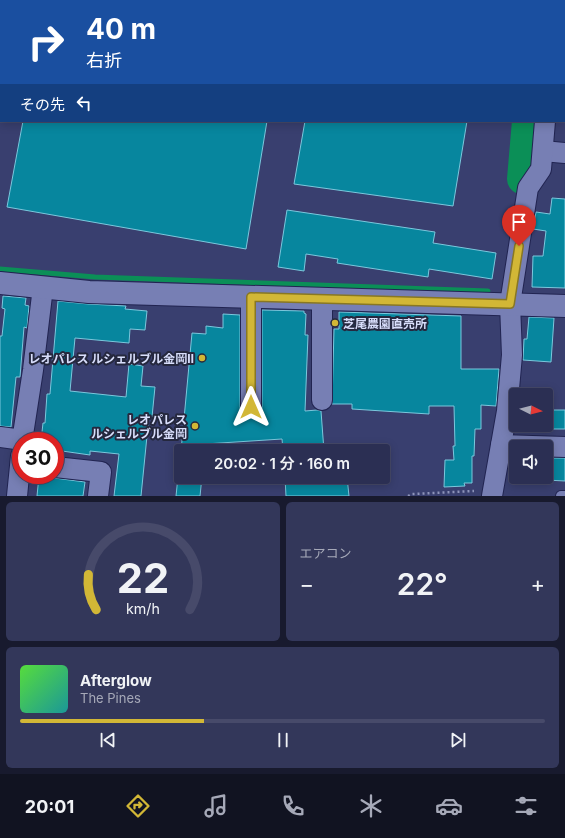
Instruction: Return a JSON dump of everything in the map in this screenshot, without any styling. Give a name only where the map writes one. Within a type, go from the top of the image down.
[{"type":"street","points":[[493,493],[507,411],[512,355],[510,304],[528,188],[541,169],[545,122]]},
{"type":"street","points":[[543,151],[565,153]]},
{"type":"street","points":[[0,283],[89,292],[565,306]]},
{"type":"street","points":[[24,432],[33,370],[42,287]]},
{"type":"street","points":[[251,297],[251,407]]},
{"type":"street","points":[[322,299],[322,400]]},
{"type":"street","points":[[0,437],[12,446]]},
{"type":"street","points":[[501,445],[565,447]]},
{"type":"street","points":[[64,468],[101,472],[98,496]]},
{"type":"street","points":[[17,496],[18,484]]},
{"type":"path","points":[[408,496],[412,494],[493,493]]},
{"type":"building","points":[[23,122],[267,122],[246,249],[7,207]]},
{"type":"building","points":[[305,122],[467,122],[453,206],[294,184]]},
{"type":"building","points":[[552,198],[565,199],[565,288],[532,287],[533,256],[543,256],[546,231],[533,229],[536,212],[550,214]]},
{"type":"building","points":[[287,210],[435,232],[433,243],[496,253],[492,279],[429,269],[428,277],[337,263],[338,259],[306,254],[304,271],[278,267]]},
{"type":"building","points":[[3,296],[26,298],[25,305],[29,306],[27,328],[24,327],[20,377],[16,377],[11,427],[0,426],[0,336],[2,336],[5,309],[2,308]]},
{"type":"building","points":[[58,301],[126,306],[125,309],[147,311],[145,330],[130,329],[129,343],[75,338],[70,391],[126,397],[129,364],[143,366],[141,386],[155,387],[152,417],[149,416],[141,496],[114,496],[119,454],[90,451],[90,455],[64,451],[64,432],[42,432],[43,423],[45,423],[47,394],[50,394]]},
{"type":"building","points":[[262,310],[304,311],[306,314],[305,335],[308,335],[305,411],[321,411],[323,444],[282,444],[282,439],[182,444],[192,333],[206,334],[206,326],[223,328],[223,314],[240,315],[241,412],[245,417],[256,417],[261,412]]},
{"type":"building","points":[[339,312],[461,316],[461,369],[499,369],[496,406],[481,405],[481,429],[475,429],[474,456],[472,456],[472,483],[464,483],[465,486],[444,487],[445,460],[454,460],[454,406],[429,406],[429,414],[352,409],[352,404],[332,404],[334,329],[339,329]]},
{"type":"building","points":[[529,317],[554,318],[551,362],[523,360],[524,339],[527,339]]},
{"type":"building","points":[[553,410],[565,410],[565,429],[553,429]]},
{"type":"building","points":[[553,458],[565,458],[565,481],[553,480]]},
{"type":"building","points":[[64,479],[85,482],[83,496],[37,496],[38,484],[64,484]]},
{"type":"building","points":[[177,484],[201,484],[200,496],[176,496]]},
{"type":"building","points":[[285,484],[348,484],[349,496],[286,496]]},
{"type":"waterway","points":[[522,179],[527,122]]},
{"type":"waterway","points":[[0,269],[95,277],[488,291]]},
{"type":"place","name":"芝尾農園直売所","points":[[335,323]]},
{"type":"place","name":"レオパレス ルシェルブル金岡Ⅱ","points":[[202,358]]},
{"type":"place","name":"レオパレス ルシェルブル金岡","points":[[195,426]]},
{"type":"route","points":[[251,407],[251,297],[510,304],[519,246]]}]
